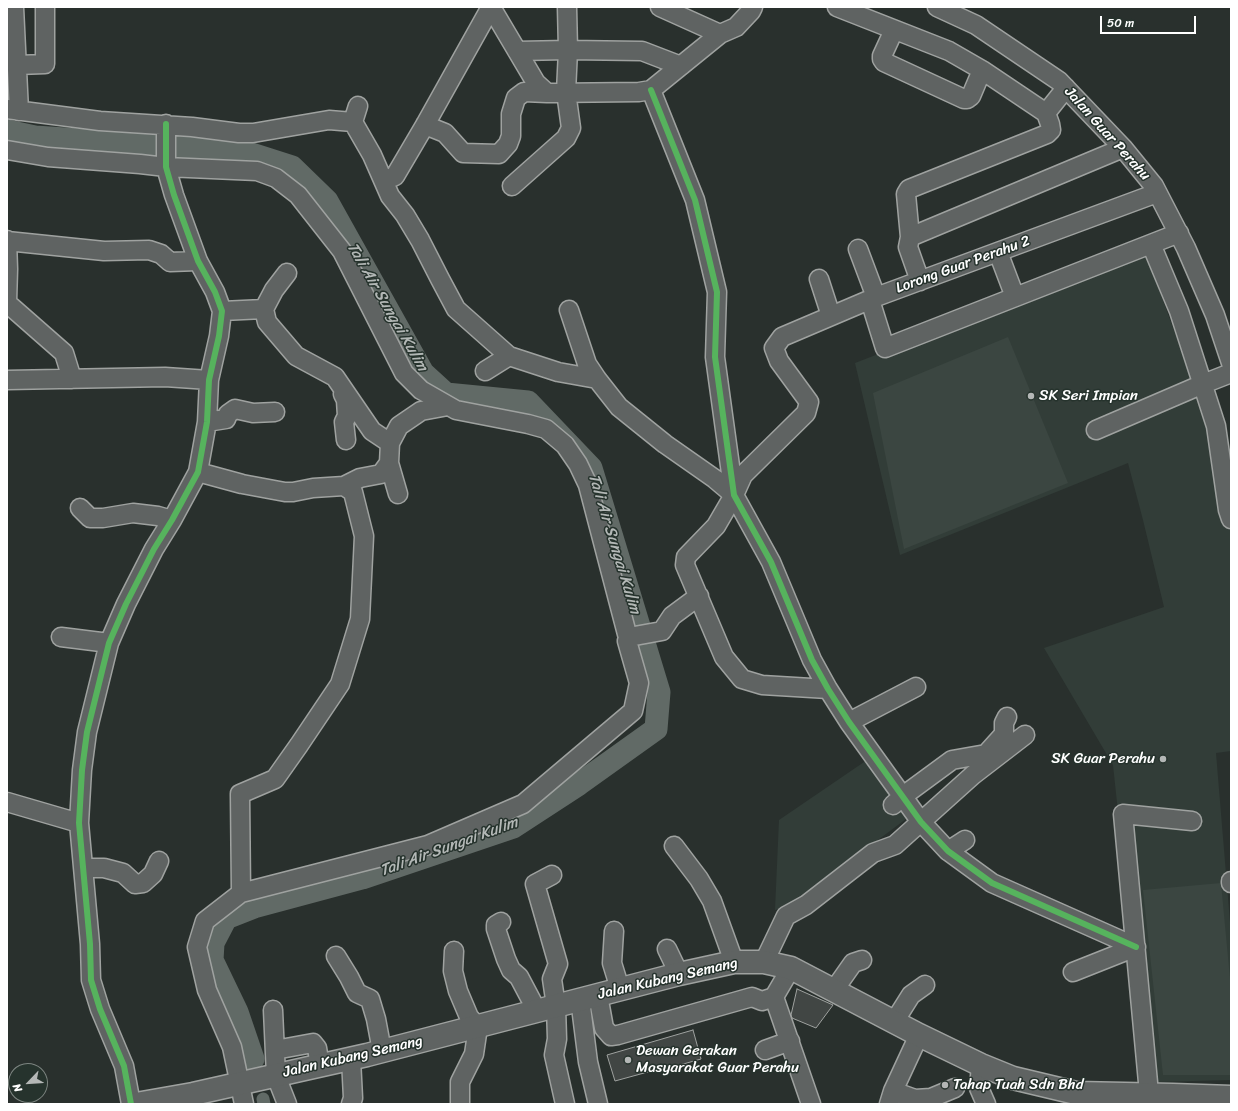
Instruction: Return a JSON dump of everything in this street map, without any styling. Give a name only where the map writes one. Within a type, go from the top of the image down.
[{"type":"main road","name":"Jalan Kubang Semang","points":[[136,1104],[193,1094],[242,1094],[276,1076],[478,1027],[679,974],[734,962],[764,962],[791,968],[919,1035],[981,1065],[1013,1078],[1076,1093],[1150,1099],[1231,1097]]},
{"type":"street","points":[[14,7],[17,65],[13,110],[166,128],[192,126],[239,133],[253,133],[355,114],[390,196],[405,215],[420,240],[456,308],[509,356],[558,372],[597,379]]},
{"type":"street","points":[[17,65],[46,64],[45,7]]},
{"type":"street","points":[[491,7],[536,83],[547,93]]},
{"type":"street","points":[[384,181],[395,176],[491,7]]},
{"type":"street","points":[[512,186],[566,138],[571,128],[566,92],[568,50],[567,7]]},
{"type":"street","points":[[660,7],[720,34]]},
{"type":"street","points":[[425,125],[445,132],[463,153],[499,154],[508,144],[511,136],[511,114],[516,98],[524,92],[639,92],[651,90],[720,34],[736,28],[752,11],[753,7]]},
{"type":"street","points":[[837,7],[949,51],[982,70],[1046,113],[1050,124],[1051,130],[1047,134],[909,189],[906,194],[910,237],[908,246],[920,281]]},
{"type":"street","name":"Jalan Guar Perahu","points":[[937,7],[976,25],[1059,81],[1123,148],[1154,186],[1179,233],[1215,315],[1231,362]]},
{"type":"street","points":[[894,30],[882,56],[884,62],[964,99],[968,99],[971,96],[982,70]]},
{"type":"street","points":[[517,51],[642,51],[681,66]]},
{"type":"street","points":[[1046,113],[1066,88]]},
{"type":"street","points":[[651,90],[695,200],[716,292],[715,357],[734,495],[716,526],[686,557],[685,565],[724,656],[742,679],[762,685],[828,689]]},
{"type":"street","points":[[131,1104],[124,1066],[100,1009],[91,980],[90,944],[79,823],[82,770],[87,732],[109,643],[126,604],[154,549],[172,520],[198,472],[207,422],[209,380],[219,336],[222,311],[215,292],[198,261],[176,202],[166,166],[166,128]]},
{"type":"street","points":[[910,237],[1123,148]]},
{"type":"street","points":[[8,152],[48,157],[257,171],[276,178],[298,195],[342,251],[404,373],[421,390],[456,410],[546,429],[565,445],[578,464],[588,485],[627,634],[632,637]]},
{"type":"street","name":"Lorong Guar Perahu 2","points":[[734,495],[744,475],[806,413],[808,402],[779,360],[774,348],[782,337],[873,299],[1157,192]]},
{"type":"street","points":[[858,249],[873,299],[885,348],[1179,233]]},
{"type":"street","points":[[72,379],[64,353],[7,303],[7,241],[104,251],[149,250],[161,254],[170,262],[198,261]]},
{"type":"street","points":[[1151,244],[1179,311],[1216,426],[1228,510],[1231,519]]},
{"type":"street","points":[[998,252],[1014,297]]},
{"type":"street","points":[[287,273],[274,290],[264,309],[268,322],[296,356],[335,377],[372,431],[390,443]]},
{"type":"street","points":[[819,279],[831,316]]},
{"type":"street","points":[[222,311],[264,309]]},
{"type":"street","points":[[569,310],[587,364],[619,406],[665,444],[715,479],[734,495],[771,562],[812,660],[828,689],[898,800],[948,851],[992,883],[1136,947]]},
{"type":"street","points":[[486,371],[509,356]]},
{"type":"street","points":[[1096,430],[1231,373]]},
{"type":"street","points":[[7,380],[165,377],[209,380]]},
{"type":"street","points":[[335,377],[346,400],[347,416],[344,422],[346,440]]},
{"type":"street","points":[[398,494],[389,463],[390,443],[399,426],[421,411],[448,406]]},
{"type":"street","points":[[207,422],[226,419],[228,414],[235,409],[254,413],[275,412]]},
{"type":"street","points":[[198,472],[242,484],[285,492],[293,492],[313,488],[344,486],[360,478],[381,474],[389,463]]},
{"type":"street","points":[[241,893],[240,794],[274,778],[299,744],[340,684],[360,620],[364,536],[353,492],[344,486]]},
{"type":"street","points":[[80,508],[90,518],[103,518],[133,513],[158,516],[172,520]]},
{"type":"street","points":[[242,1094],[232,1047],[207,990],[197,947],[205,921],[241,893],[428,845],[523,804],[633,711],[639,683],[627,641],[632,637],[662,631],[672,616],[699,596]]},
{"type":"street","points":[[60,637],[109,643]]},
{"type":"street","points":[[849,722],[916,687]]},
{"type":"street","points":[[898,800],[952,760],[986,754],[1004,734],[1004,723],[1007,717]]},
{"type":"street","points":[[764,962],[786,916],[806,905],[874,853],[895,845],[973,775],[1025,735]]},
{"type":"street","points":[[7,802],[79,823]]},
{"type":"street","points":[[1150,1099],[1123,814],[1192,821]]},
{"type":"street","points":[[948,851],[965,840]]},
{"type":"street","points":[[674,846],[699,879],[712,901],[734,962]]},
{"type":"street","points":[[83,868],[104,868],[123,873],[135,884],[143,883],[153,874],[159,861]]},
{"type":"street","points":[[546,1008],[552,979],[558,964],[535,884],[552,875]]},
{"type":"street","points":[[501,922],[496,925],[496,928],[506,960],[511,970],[546,1008],[557,1040],[554,1055],[564,1104]]},
{"type":"street","points":[[614,930],[612,963],[620,989]]},
{"type":"street","points":[[1073,972],[1136,947]]},
{"type":"street","points":[[667,949],[679,974]]},
{"type":"street","points":[[454,951],[453,971],[458,991],[469,1016],[478,1027],[474,1054],[460,1082],[460,1104]]},
{"type":"street","points":[[336,956],[357,993],[370,999],[376,1019],[382,1051]]},
{"type":"street","points":[[834,990],[853,963],[862,960]]},
{"type":"street","points":[[589,997],[604,1028],[611,1036],[618,1035],[752,996],[762,1001],[774,997],[791,968]]},
{"type":"street","points":[[894,1022],[911,996],[925,985]]},
{"type":"street","points":[[589,997],[588,1062],[598,1104]]},
{"type":"street","points":[[774,997],[811,1104]]},
{"type":"street","points":[[273,1010],[276,1076],[287,1104]]},
{"type":"street","points":[[919,1035],[891,1098],[931,1098],[955,1088]]},
{"type":"street","points":[[765,1050],[790,1041]]},
{"type":"street","points":[[274,1050],[313,1043],[317,1048],[320,1066]]},
{"type":"street","points":[[351,1059],[353,1098],[351,1104]]},
{"type":"street","points":[[981,1065],[979,1088],[986,1104]]},
{"type":"shaded area","points":[[1145,251],[1210,429],[1231,504],[1231,751],[1216,753],[1231,934],[1231,1080],[1156,1082],[1125,878],[1113,765],[1044,648],[1164,607],[1128,463],[900,555],[855,363]]},
{"type":"shaded area","points":[[1008,337],[1068,483],[904,549],[873,393]]},
{"type":"shaded area","points":[[867,760],[910,816],[791,905],[775,910],[779,820]]},
{"type":"shaded area","points":[[1221,883],[1231,989],[1231,1075],[1163,1075],[1143,890]]},
{"type":"building","points":[[797,989],[833,1005],[816,1028],[792,1018],[791,1015]]},
{"type":"building","points":[[693,1030],[701,1059],[615,1081],[607,1055]]},
{"type":"waterway","name":"Tali Air Sungai Kulim","points":[[7,131],[35,137],[242,151],[292,167],[327,201],[423,373],[446,394],[528,402],[591,468],[659,692],[656,729],[579,784],[513,827],[362,878],[254,907],[226,918],[213,943],[212,960],[237,1012],[253,1059]]},
{"type":"waterway","name":"Tali Air Sungai Kulim","points":[[263,1099],[264,1104]]},
{"type":"cycle path","points":[[651,90],[695,200],[717,292],[715,357],[734,495],[771,562],[812,660],[828,689],[849,722],[921,822],[948,851],[992,883],[1136,947]]},
{"type":"cycle path","points":[[131,1104],[124,1066],[100,1009],[91,980],[90,944],[79,823],[82,770],[87,732],[109,643],[126,604],[154,549],[172,520],[198,472],[207,422],[209,380],[219,336],[222,311],[215,292],[198,261],[174,195],[166,167],[166,124]]},
{"type":"place","name":"SK Seri Impian","points":[[1031,396]]},
{"type":"place","name":"SK Guar Perahu","points":[[1163,759]]},
{"type":"place","name":"Dewan Gerakan Masyarakat Guar Perahu","points":[[628,1060]]},
{"type":"place","name":"Tahap Tuah Sdn Bhd","points":[[945,1085]]}]
